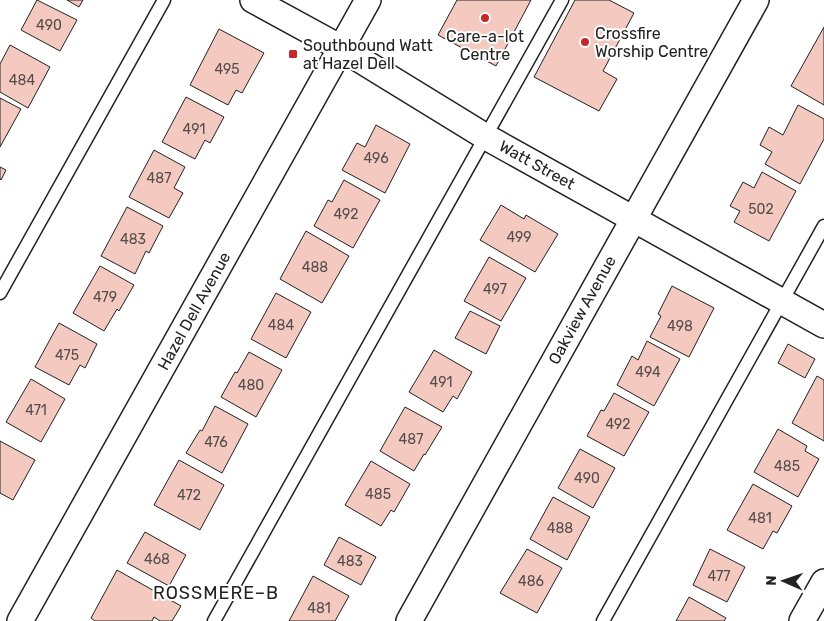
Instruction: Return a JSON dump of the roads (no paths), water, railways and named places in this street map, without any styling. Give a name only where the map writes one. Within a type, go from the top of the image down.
[{"type":"street","name":"Watt Street","points":[[253,0],[341,48],[486,137],[824,325]]},
{"type":"street","name":"Hazel Dell Avenue","points":[[20,621],[368,0]]},
{"type":"street","name":"Oakview Avenue","points":[[409,621],[756,0]]},
{"type":"street","points":[[802,621],[824,582]]},
{"type":"lane","points":[[0,293],[164,0]]},
{"type":"lane","points":[[214,621],[562,0]]},
{"type":"lane","points":[[603,621],[824,226]]},
{"type":"place","name":"Care-a-lot Centre","points":[[485,18]]},
{"type":"place","name":"Crossfire Worship Centre","points":[[585,42]]},
{"type":"place","name":"Southbound Watt at Hazel Dell","points":[[293,54]]},
{"type":"district","name":"ROSSMERE–B","points":[[216,593]]}]
